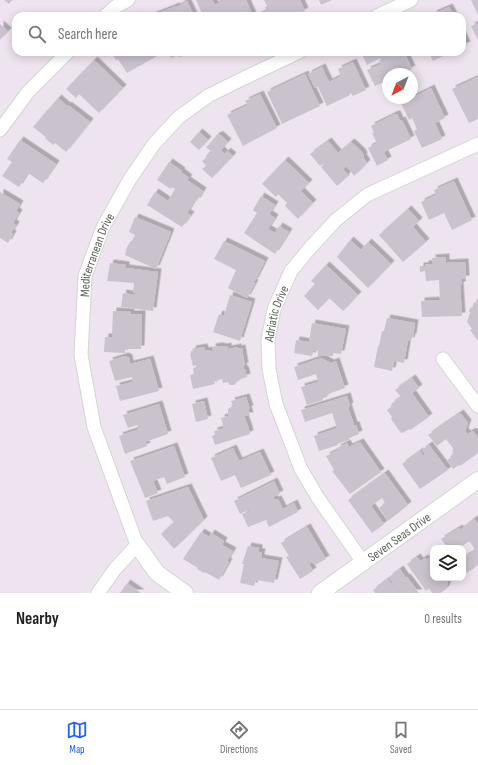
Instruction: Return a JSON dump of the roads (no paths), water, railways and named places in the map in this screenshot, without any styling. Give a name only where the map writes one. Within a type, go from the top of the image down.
[{"type":"street","points":[[109,12],[128,0]]},
{"type":"street","points":[[386,12],[411,0]]},
{"type":"street","points":[[0,130],[28,92],[64,56]]},
{"type":"street","name":"Mediterranean Drive","points":[[137,545],[94,427],[81,355],[85,276],[103,227],[130,178],[154,144],[179,117],[208,96],[291,56]]},
{"type":"street","name":"Adriatic Drive","points":[[364,562],[318,498],[301,469],[276,404],[269,370],[268,340],[274,309],[291,271],[336,220],[367,195],[478,144]]},
{"type":"street","points":[[443,359],[478,406]]},
{"type":"street","name":"Seven Seas Drive","points":[[320,593],[478,480]]},
{"type":"street","points":[[98,593],[115,569],[137,545],[157,573],[185,593]]}]
